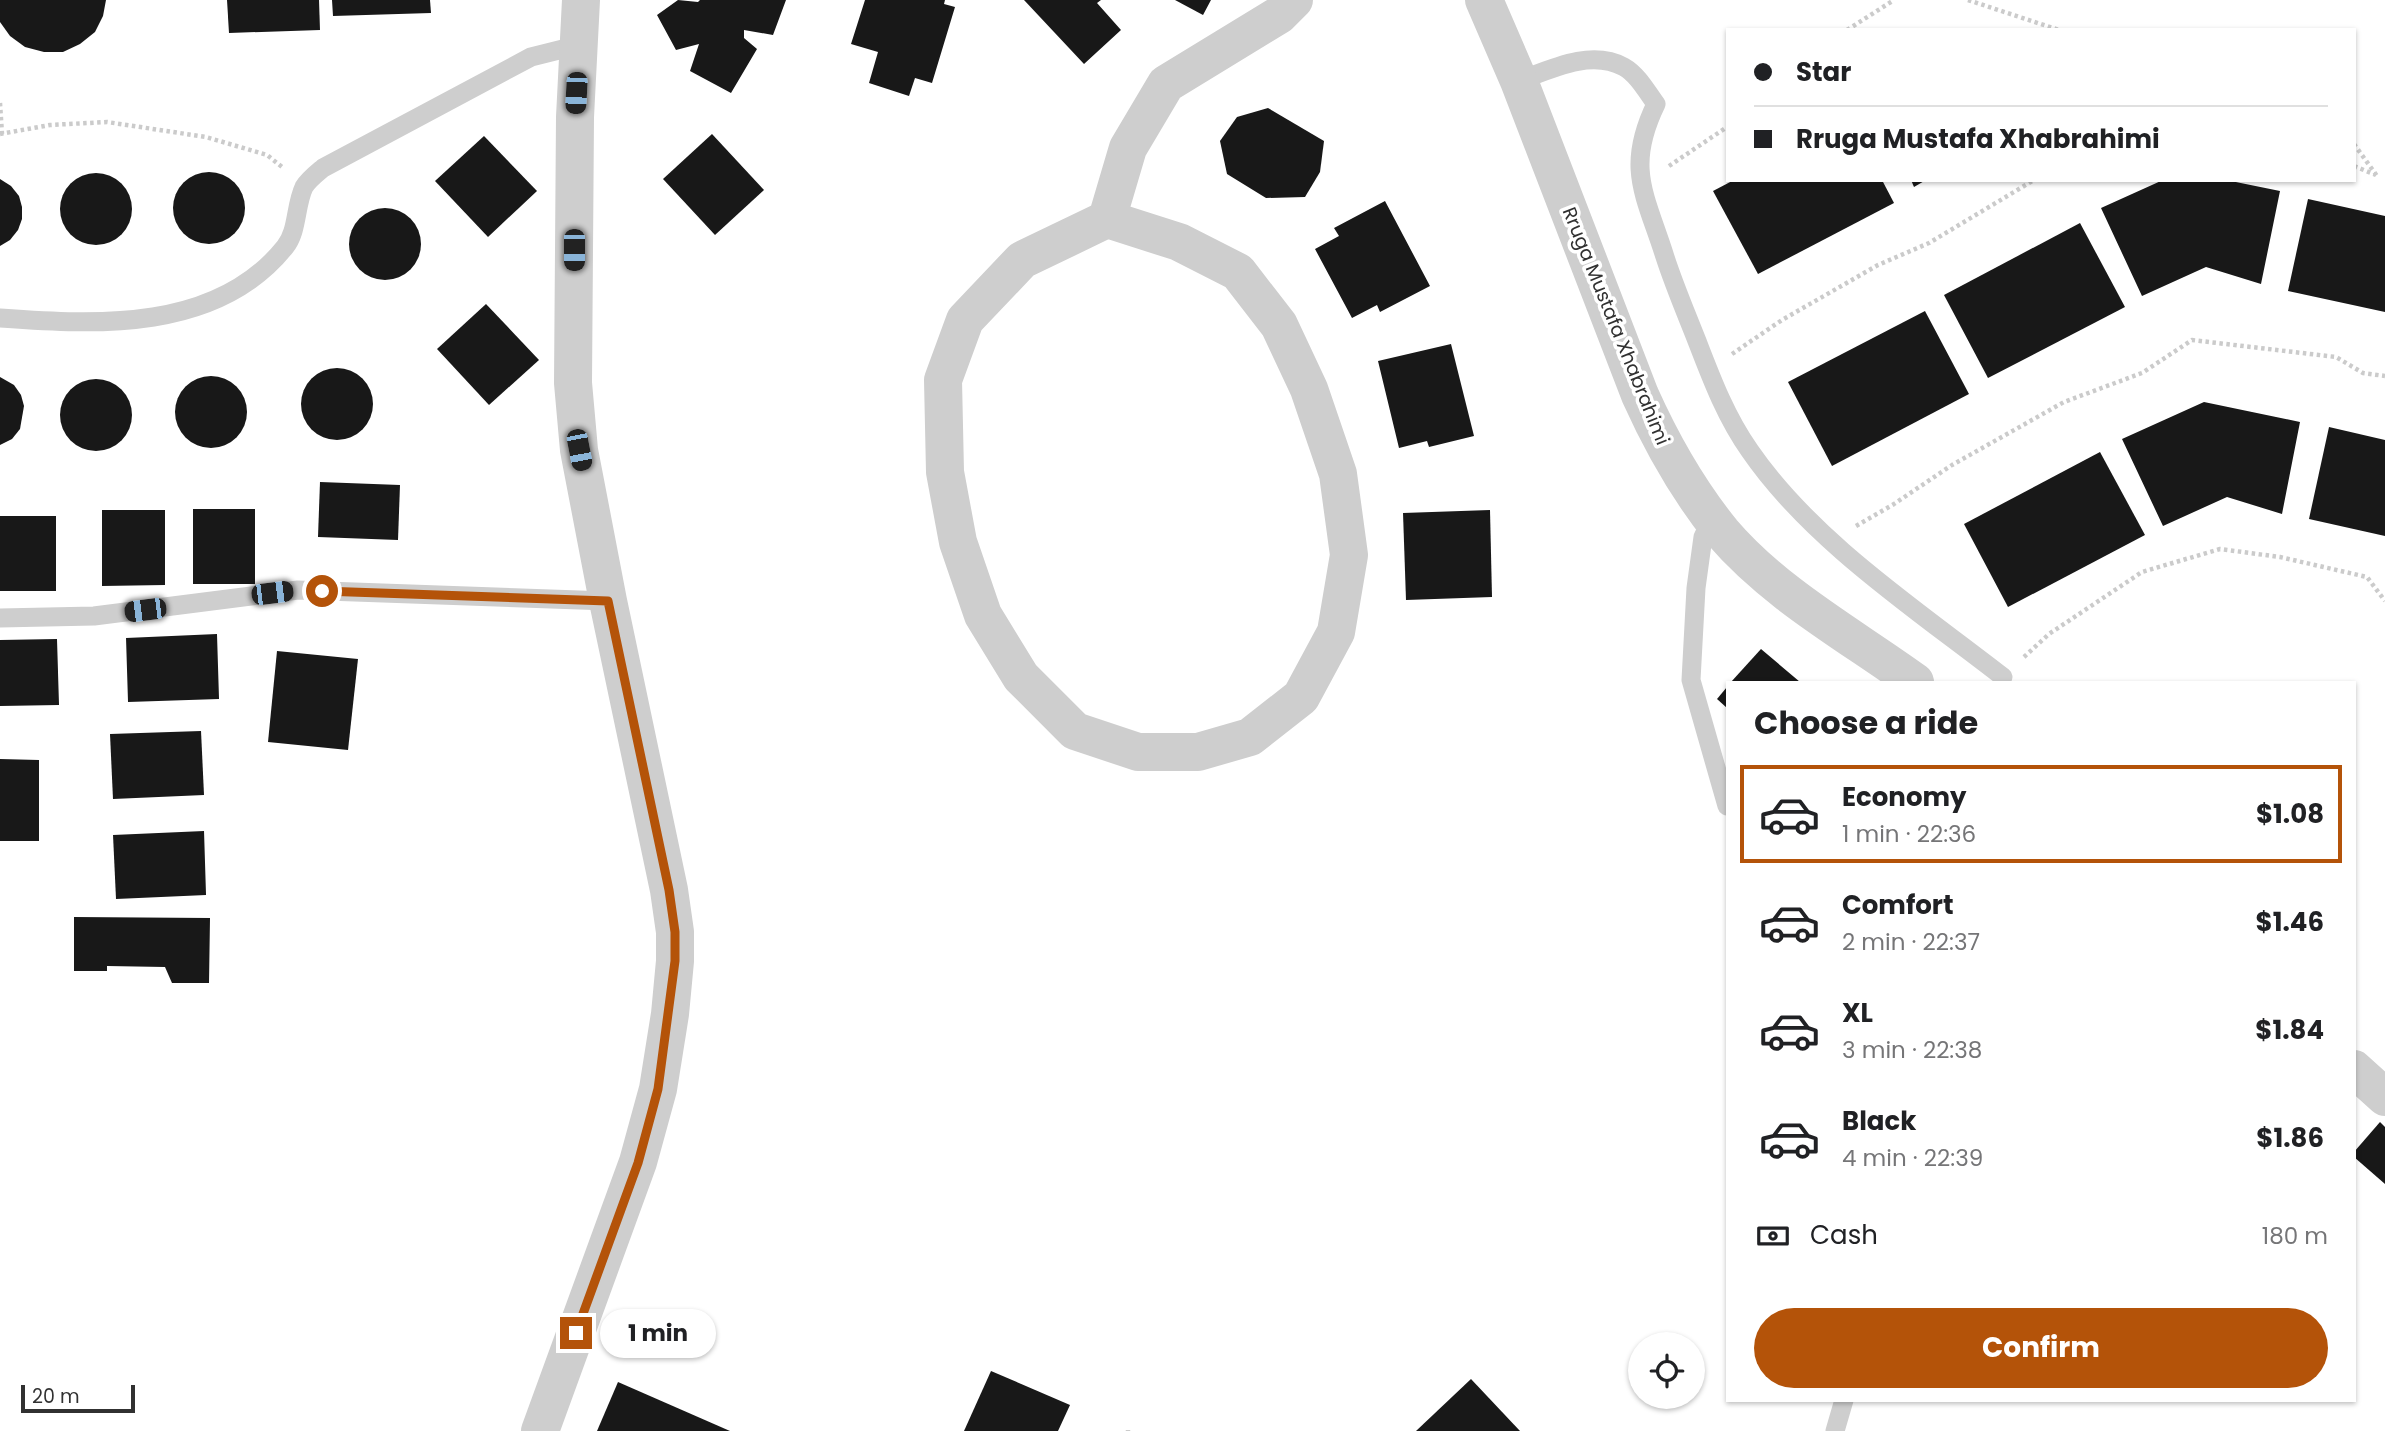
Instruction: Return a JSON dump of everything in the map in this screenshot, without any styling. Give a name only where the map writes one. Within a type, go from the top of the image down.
[{"type":"street","points":[[540,1431],[638,1163],[658,1089],[675,961],[675,932],[669,890],[579,450],[573,383],[575,117],[581,0]]},
{"type":"street","points":[[1107,219],[1180,242],[1238,272],[1279,325],[1309,389],[1338,474],[1349,555],[1336,632],[1301,697],[1250,737],[1198,752],[1138,752],[1075,731],[1021,677],[983,615],[958,542],[945,472],[943,380],[965,320],[1022,260],[1107,219],[1128,148],[1166,84],[1279,15],[1294,0]]},
{"type":"street","name":"Rruga Mustafa Xhabrahimi","points":[[1484,0],[1519,81],[1640,395],[1669,454],[1697,499],[1756,565],[1790,594],[1914,681]]},
{"type":"street","points":[[2356,1071],[2385,1097]]},
{"type":"lane","points":[[0,318],[116,322],[191,310],[237,288],[271,265],[292,239],[305,185],[323,168],[531,57],[579,45]]},
{"type":"lane","points":[[1519,81],[1566,63],[1597,61],[1623,67],[1637,78],[1656,104],[1646,125],[1640,148],[1639,178],[1670,273],[1724,409],[1749,450],[1777,488],[1831,541],[2003,677]]},
{"type":"lane","points":[[1712,518],[1703,537],[1696,587],[1692,680],[1726,802]]},
{"type":"lane","points":[[0,618],[94,616],[298,590],[608,601]]},
{"type":"lane","points":[[1835,1431],[1843,1402]]},
{"type":"path","points":[[1850,28],[1895,0]]},
{"type":"path","points":[[1968,0],[2053,28]]},
{"type":"path","points":[[0,103],[1,134],[50,125],[107,122],[155,128],[206,137],[267,155],[305,185]]},
{"type":"path","points":[[1639,178],[1677,162],[1726,128]]},
{"type":"path","points":[[2356,147],[2377,176],[2356,167]]},
{"type":"path","points":[[1709,371],[1782,320],[1878,265],[1929,243],[2031,182]]},
{"type":"path","points":[[1831,541],[1894,504],[1952,465],[2064,402],[2142,373],[2192,340],[2336,358],[2363,373],[2385,376]]},
{"type":"path","points":[[2003,677],[2049,634],[2142,572],[2220,549],[2280,557],[2367,578],[2385,601]]},
{"type":"building","points":[[0,0],[106,0],[103,16],[95,32],[80,44],[63,52],[44,52],[25,47],[10,36],[0,22]]},
{"type":"building","points":[[227,0],[319,0],[320,30],[229,33]]},
{"type":"building","points":[[332,0],[430,0],[431,13],[333,16]]},
{"type":"building","points":[[678,0],[786,0],[773,35],[744,30],[744,38],[757,49],[731,93],[690,71],[699,44],[676,50],[657,15]]},
{"type":"building","points":[[865,0],[945,0],[944,4],[955,7],[932,83],[915,78],[909,96],[869,83],[878,52],[851,44]]},
{"type":"building","points":[[1024,0],[1101,0],[1097,3],[1121,30],[1084,64]]},
{"type":"building","points":[[1175,0],[1211,0],[1203,15]]},
{"type":"building","points":[[1268,108],[1324,141],[1320,172],[1305,197],[1266,198],[1227,174],[1220,141],[1237,117]]},
{"type":"building","points":[[712,134],[764,190],[715,235],[663,179]]},
{"type":"building","points":[[484,136],[537,191],[488,237],[435,181]]},
{"type":"building","points":[[209,172],[223,175],[235,182],[242,194],[245,208],[242,222],[235,234],[223,241],[209,244],[195,241],[183,234],[176,222],[173,208],[176,194],[183,182],[195,175]]},
{"type":"building","points":[[96,173],[116,179],[126,189],[132,209],[126,229],[116,239],[96,245],[76,239],[66,229],[60,209],[66,189],[76,179]]},
{"type":"building","points":[[0,179],[11,186],[19,196],[22,219],[10,240],[0,246]]},
{"type":"building","points":[[1730,182],[1883,182],[1894,203],[1758,274],[1713,191]]},
{"type":"building","points":[[2159,182],[2236,182],[2280,191],[2261,284],[2206,267],[2142,296],[2101,208]]},
{"type":"building","points":[[2308,199],[2385,216],[2385,312],[2288,291]]},
{"type":"building","points":[[1385,201],[1430,286],[1380,312],[1377,305],[1352,318],[1315,249],[1339,236],[1334,228]]},
{"type":"building","points":[[385,208],[399,211],[411,218],[418,230],[421,244],[418,258],[411,270],[399,277],[385,280],[371,277],[359,270],[352,258],[349,244],[352,230],[359,218],[371,211]]},
{"type":"building","points":[[2080,223],[2125,307],[1988,378],[1944,295]]},
{"type":"building","points":[[486,304],[539,360],[489,405],[437,349]]},
{"type":"building","points":[[1925,311],[1969,394],[1832,466],[1788,382]]},
{"type":"building","points":[[1451,344],[1474,436],[1429,447],[1427,441],[1399,448],[1378,361]]},
{"type":"building","points":[[337,368],[351,371],[363,378],[370,390],[373,404],[370,418],[363,430],[351,437],[337,440],[323,437],[311,430],[304,418],[301,404],[304,390],[311,378],[323,371]]},
{"type":"building","points":[[211,376],[225,379],[237,386],[244,398],[247,412],[244,426],[237,438],[225,445],[211,448],[197,445],[185,438],[178,426],[175,412],[178,398],[185,386],[197,379]]},
{"type":"building","points":[[0,377],[14,385],[24,406],[20,429],[12,439],[0,445]]},
{"type":"building","points":[[96,379],[110,382],[122,389],[129,401],[132,415],[129,429],[122,441],[110,448],[96,451],[82,448],[70,441],[63,429],[60,415],[63,401],[70,389],[82,382]]},
{"type":"building","points":[[2204,402],[2300,422],[2282,514],[2227,497],[2163,526],[2122,439]]},
{"type":"building","points":[[2329,427],[2385,440],[2385,536],[2309,519]]},
{"type":"building","points":[[2100,452],[2145,535],[2008,607],[1964,524]]},
{"type":"building","points":[[320,482],[400,485],[398,540],[318,537]]},
{"type":"building","points":[[193,509],[255,509],[255,584],[193,584]]},
{"type":"building","points":[[102,510],[165,510],[165,585],[102,586]]},
{"type":"building","points":[[1490,510],[1492,597],[1406,600],[1403,513]]},
{"type":"building","points":[[0,516],[56,516],[56,591],[0,591]]},
{"type":"building","points":[[217,634],[219,699],[128,702],[126,638]]},
{"type":"building","points":[[57,639],[59,705],[0,706],[0,640]]},
{"type":"building","points":[[1761,649],[1799,681],[1732,681]]},
{"type":"building","points":[[277,651],[358,659],[348,750],[268,742]]},
{"type":"building","points":[[1726,688],[1726,707],[1717,699]]},
{"type":"building","points":[[201,731],[204,795],[113,799],[110,734]]},
{"type":"building","points":[[0,759],[39,760],[39,841],[0,841]]},
{"type":"building","points":[[204,831],[206,895],[116,899],[113,835]]},
{"type":"building","points":[[74,917],[210,918],[209,983],[172,983],[165,967],[107,966],[107,971],[74,971]]},
{"type":"building","points":[[2380,1122],[2385,1127],[2385,1184],[2356,1159],[2356,1150]]},
{"type":"building","points":[[991,1371],[1070,1405],[1058,1431],[964,1431]]},
{"type":"building","points":[[1471,1379],[1520,1431],[1416,1431]]},
{"type":"building","points":[[618,1382],[730,1431],[597,1431]]},
{"type":"route","points":[[322,591],[608,601],[669,890],[675,932],[675,961],[658,1089],[638,1163],[576,1333]]}]
